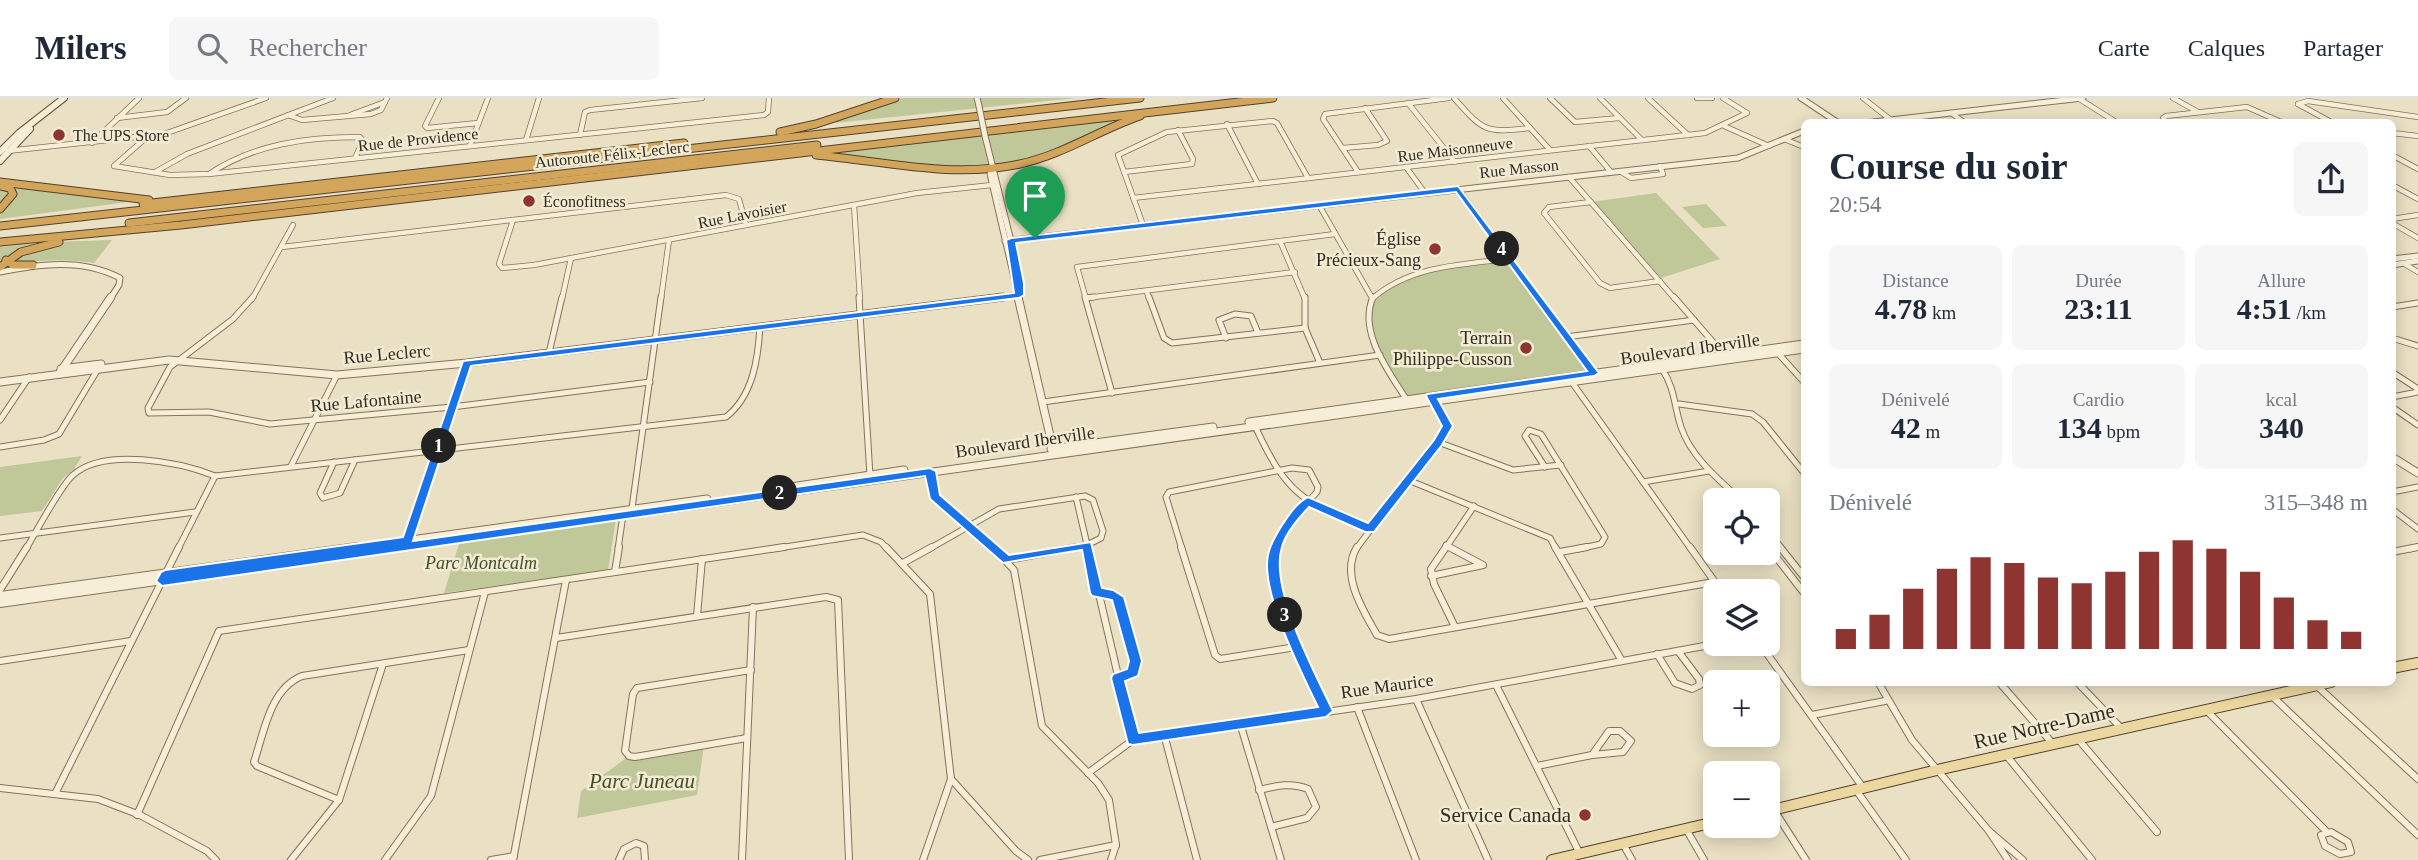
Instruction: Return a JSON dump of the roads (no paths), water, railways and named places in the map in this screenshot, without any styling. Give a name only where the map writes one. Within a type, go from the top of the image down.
[{"type":"highway","points":[[780,132],[816,124],[895,98]]},
{"type":"highway","points":[[0,224],[160,201],[1104,98]]},
{"type":"highway","name":"Autoroute Félix-Leclerc","points":[[0,224],[1140,98]]},
{"type":"highway","name":"Autoroute Félix-Leclerc","points":[[0,240],[153,220],[1228,98]]},
{"type":"highway","points":[[3,263],[23,251],[46,244],[181,225],[1273,98]]},
{"type":"highway","points":[[802,153],[947,170],[992,169],[1032,161],[1129,120],[1183,107]]},
{"type":"highway","points":[[217,202],[492,164]]},
{"type":"highway","points":[[0,184],[160,201]]},
{"type":"highway","points":[[0,184],[13,192],[9,202],[0,209]]},
{"type":"highway","points":[[153,220],[447,194]]},
{"type":"highway","points":[[0,240],[181,225]]},
{"type":"highway","points":[[3,263],[33,265]]},
{"type":"main road","points":[[0,152],[64,98]]},
{"type":"main road","points":[[0,160],[33,124]]},
{"type":"main road","points":[[2396,668],[2416,666]]},
{"type":"main road","name":"Rue Notre-Dame","points":[[1780,808],[1937,770],[2317,686]]},
{"type":"main road","points":[[1557,860],[1703,825]]},
{"type":"street","points":[[92,143],[139,98]]},
{"type":"street","points":[[117,118],[167,113],[186,98]]},
{"type":"street","points":[[245,98],[254,102]]},
{"type":"street","points":[[0,152],[173,132],[266,98]]},
{"type":"street","points":[[154,173],[180,157],[333,98]]},
{"type":"street","points":[[439,98],[425,126],[427,128],[478,123]]},
{"type":"street","points":[[470,146],[488,98]]},
{"type":"street","points":[[526,140],[539,98]]},
{"type":"street","points":[[580,135],[586,112],[590,110],[702,98]]},
{"type":"street","points":[[768,112],[769,98]]},
{"type":"street","points":[[977,98],[992,169],[992,185],[1008,241]]},
{"type":"street","points":[[1358,172],[1323,117],[1330,112],[1452,98],[1486,131],[1530,128]]},
{"type":"street","points":[[1503,98],[1550,150]]},
{"type":"street","points":[[1550,98],[1575,122],[1619,118]]},
{"type":"street","points":[[1600,98],[1642,140]]},
{"type":"street","points":[[1648,98],[1688,135]]},
{"type":"street","points":[[1697,98],[1712,98]]},
{"type":"street","points":[[1723,98],[1747,113],[1724,126]]},
{"type":"street","points":[[1801,98],[1832,119]]},
{"type":"street","points":[[1863,98],[1890,119]]},
{"type":"street","points":[[1900,119],[2080,98],[2112,119]]},
{"type":"street","points":[[2173,98],[2198,112]]},
{"type":"street","points":[[288,115],[302,120],[378,112],[386,100]]},
{"type":"street","points":[[2298,104],[2303,101],[2418,117]]},
{"type":"street","points":[[1408,103],[1455,162]]},
{"type":"street","points":[[2298,104],[2326,119]]},
{"type":"street","points":[[2164,119],[2247,107],[2275,119]]},
{"type":"street","points":[[1343,148],[1382,144],[1387,141],[1365,108]]},
{"type":"street","name":"Rue de Providence","points":[[147,137],[114,166],[154,173],[209,174],[764,115],[768,112]]},
{"type":"street","points":[[1951,113],[1960,119]]},
{"type":"street","points":[[1143,225],[1119,153],[1165,132],[1270,120],[1277,123],[1308,178]]},
{"type":"street","points":[[1227,124],[1258,184]]},
{"type":"street","points":[[1724,126],[1769,146]]},
{"type":"street","name":"Rue Maisonneuve","points":[[1133,198],[1688,135],[1709,132],[1724,126]]},
{"type":"street","points":[[1124,172],[1192,164],[1193,159],[1178,130]]},
{"type":"street","name":"Rue Masson","points":[[1008,241],[1746,156],[1801,132]]},
{"type":"street","points":[[2396,133],[2418,136]]},
{"type":"street","points":[[1795,134],[1801,137]]},
{"type":"street","points":[[209,174],[224,163],[284,144],[360,137],[363,141],[355,158]]},
{"type":"street","points":[[1784,139],[1801,146]]},
{"type":"street","points":[[1588,146],[1611,172]]},
{"type":"street","points":[[2396,157],[2418,169]]},
{"type":"street","points":[[1406,167],[1425,193]]},
{"type":"street","points":[[992,169],[996,173],[1014,285],[1019,295],[1054,451]]},
{"type":"street","points":[[1569,177],[1726,357]]},
{"type":"street","name":"Rue Lavoisier","points":[[513,220],[499,264],[502,268],[516,268],[917,193],[992,185]]},
{"type":"street","points":[[2396,188],[2418,199]]},
{"type":"street","points":[[1458,189],[1596,376]]},
{"type":"street","points":[[282,247],[730,195],[739,199],[746,225]]},
{"type":"street","points":[[1591,202],[1549,207],[1544,213],[1600,284],[1611,288],[1660,281]]},
{"type":"street","points":[[854,205],[870,477]]},
{"type":"street","points":[[1319,205],[1372,298],[1367,325],[1380,355],[1406,399]]},
{"type":"street","points":[[2396,220],[2418,215]]},
{"type":"street","points":[[2396,224],[2418,238]]},
{"type":"street","points":[[179,360],[233,319],[251,301],[293,225]]},
{"type":"street","points":[[1112,393],[1077,267],[1335,234]]},
{"type":"street","points":[[615,572],[623,515],[632,508],[669,240]]},
{"type":"street","points":[[1280,241],[1305,294],[1305,328],[1320,363]]},
{"type":"street","points":[[2396,260],[2418,256]]},
{"type":"street","points":[[549,352],[571,258]]},
{"type":"street","points":[[1372,298],[1396,282],[1421,273],[1509,259]]},
{"type":"street","points":[[2404,264],[2418,261]]},
{"type":"street","points":[[2396,262],[2418,272]]},
{"type":"street","points":[[0,272],[33,265],[68,264],[120,278],[119,285],[61,371]]},
{"type":"street","points":[[1086,298],[1295,272]]},
{"type":"street","points":[[1147,292],[1167,341],[1178,344],[1305,328]]},
{"type":"street","name":"Rue Leclerc","points":[[0,379],[179,360],[337,375],[467,363],[1019,295]]},
{"type":"street","points":[[2396,306],[2418,303]]},
{"type":"street","points":[[1226,338],[1219,320],[1226,315],[1251,316],[1258,333]]},
{"type":"street","points":[[1566,337],[1694,320]]},
{"type":"street","points":[[0,590],[72,475],[83,468],[151,460],[215,476],[644,428],[732,414],[757,367],[760,327]]},
{"type":"street","points":[[2396,339],[2418,346]]},
{"type":"street","name":"Boulevard Iberville","points":[[0,603],[632,508],[1433,399],[1801,345]]},
{"type":"street","name":"Boulevard Iberville","points":[[1775,350],[1801,349]]},
{"type":"street","points":[[1775,350],[1801,379]]},
{"type":"street","points":[[1042,402],[1380,355]]},
{"type":"street","name":"Rue Lafontaine","points":[[179,360],[169,369],[148,408],[149,413],[209,412],[270,424],[452,407],[650,382]]},
{"type":"street","points":[[407,543],[467,363]]},
{"type":"street","points":[[0,447],[44,440],[59,434],[98,367]]},
{"type":"street","points":[[1660,367],[1674,387],[1679,404],[1679,419],[1686,439],[1709,471],[1728,488]]},
{"type":"street","name":"Rue Leclerc","points":[[0,379],[61,371]]},
{"type":"street","points":[[291,466],[337,375]]},
{"type":"street","points":[[2396,375],[2418,391]]},
{"type":"street","points":[[0,420],[29,377]]},
{"type":"street","points":[[1570,379],[1712,579]]},
{"type":"street","points":[[2396,396],[2418,391]]},
{"type":"street","name":"Boulevard Iberville","points":[[1254,424],[1406,399],[1433,399]]},
{"type":"street","points":[[1433,399],[1447,426],[1438,442],[1352,556],[1350,571],[1373,629],[1383,639],[1703,584]]},
{"type":"street","points":[[1679,404],[1752,414],[1763,422],[1801,469]]},
{"type":"street","points":[[2396,410],[2418,425]]},
{"type":"street","points":[[1254,424],[1277,472],[1308,501],[1370,529]]},
{"type":"street","points":[[1545,467],[1525,436],[1529,430],[1541,435],[1605,537],[1601,544],[1560,552]]},
{"type":"street","points":[[1438,442],[1513,470],[1561,465]]},
{"type":"street","name":"Boulevard Iberville","points":[[407,543],[623,515],[1054,451]]},
{"type":"street","points":[[2396,459],[2418,473]]},
{"type":"street","points":[[334,462],[320,493],[323,498],[340,493],[355,460]]},
{"type":"street","points":[[1296,647],[1220,659],[1215,655],[1166,497],[1169,492],[1299,467],[1309,470],[1318,486],[1317,492],[1285,528],[1276,545],[1273,564],[1277,591],[1296,647],[1326,711]]},
{"type":"street","points":[[930,471],[932,494],[1007,560],[1014,570],[1042,726],[1088,773],[1109,800],[1116,845],[1111,860]]},
{"type":"street","points":[[1643,482],[1709,471]]},
{"type":"street","points":[[56,792],[215,476]]},
{"type":"street","points":[[1408,480],[1550,538],[1622,661]]},
{"type":"street","points":[[2396,491],[2418,487]]},
{"type":"street","points":[[903,563],[999,509],[1085,496],[1093,500],[1104,531],[1101,538],[1087,545],[1007,560]]},
{"type":"street","points":[[1076,497],[1133,740]]},
{"type":"street","points":[[1455,627],[1431,576],[1431,569],[1474,506]]},
{"type":"street","points":[[0,538],[195,512]]},
{"type":"street","points":[[2396,512],[2418,529]]},
{"type":"street","points":[[138,815],[219,631],[863,535],[877,538],[930,594],[951,779],[923,860]]},
{"type":"street","points":[[1431,576],[1473,570],[1483,565],[1446,545]]},
{"type":"street","points":[[1780,546],[1801,571]]},
{"type":"street","points":[[2396,551],[2418,547]]},
{"type":"street","points":[[697,616],[702,559]]},
{"type":"street","points":[[1780,562],[1801,589]]},
{"type":"street","name":"Boulevard Iberville","points":[[0,596],[164,578]]},
{"type":"street","points":[[491,860],[514,858],[566,580]]},
{"type":"street","points":[[385,860],[431,796],[485,592]]},
{"type":"street","points":[[1097,593],[1109,593],[1117,597],[1135,661],[1133,672],[1118,678]]},
{"type":"street","points":[[556,638],[825,597],[838,600],[849,860]]},
{"type":"street","points":[[742,860],[753,607]]},
{"type":"street","points":[[0,661],[131,642]]},
{"type":"street","name":"Rue Maurice","points":[[1088,773],[1133,740],[1416,699],[1703,646]]},
{"type":"street","points":[[339,800],[257,766],[255,756],[278,694],[292,680],[469,650]]},
{"type":"street","points":[[1657,654],[1675,683],[1692,689],[1699,685],[1699,679],[1678,650]]},
{"type":"street","points":[[1769,656],[1812,715],[1906,860]]},
{"type":"street","points":[[291,860],[339,800],[383,664]]},
{"type":"street","points":[[747,738],[635,757],[629,756],[625,751],[633,694],[637,688],[751,670]]},
{"type":"street","points":[[1496,685],[1580,854]]},
{"type":"street","points":[[1879,686],[1885,701],[1937,770],[1989,831],[2008,860]]},
{"type":"street","points":[[2002,686],[2053,744]]},
{"type":"street","points":[[2081,686],[2122,729]]},
{"type":"street","points":[[2317,686],[2418,779]]},
{"type":"street","points":[[2273,696],[2418,835]]},
{"type":"street","points":[[1416,699],[1488,860]]},
{"type":"street","points":[[1812,715],[1885,701]]},
{"type":"street","points":[[1357,707],[1416,860]]},
{"type":"street","points":[[2206,710],[2326,832]]},
{"type":"street","points":[[1240,723],[1281,860]]},
{"type":"street","points":[[1537,766],[1623,752],[1631,741],[1620,731],[1609,731],[1592,755]]},
{"type":"street","points":[[1164,734],[1196,860]]},
{"type":"street","points":[[2078,739],[2157,832]]},
{"type":"street","points":[[2006,755],[2092,860]]},
{"type":"street","points":[[951,779],[1016,851],[1028,860]]},
{"type":"street","points":[[1259,790],[1296,785],[1308,789],[1314,799],[1316,807],[1307,818],[1271,827]]},
{"type":"street","points":[[0,788],[56,792],[99,799],[138,815],[207,851],[216,860]]},
{"type":"street","points":[[1780,823],[1806,860]]},
{"type":"street","points":[[1686,829],[1704,860]]},
{"type":"street","points":[[1989,831],[2023,860]]},
{"type":"street","points":[[619,860],[624,849],[636,843],[644,846],[645,860]]},
{"type":"street","points":[[1623,844],[1632,860]]},
{"type":"street","points":[[1040,860],[1086,856],[1116,845]]},
{"type":"place","name":"The UPS Store","points":[[59,135]]},
{"type":"place","name":"Éconofitness","points":[[529,201]]},
{"type":"place","name":"Église Précieux-Sang","points":[[1435,249]]},
{"type":"place","name":"Terrain Philippe-Cusson","points":[[1526,348]]},
{"type":"place","name":"Service Canada","points":[[1585,815]]},
{"type":"park label","name":"Parc Montcalm","points":[[481,563]]},
{"type":"park label","name":"Parc Juneau","points":[[642,781]]}]
